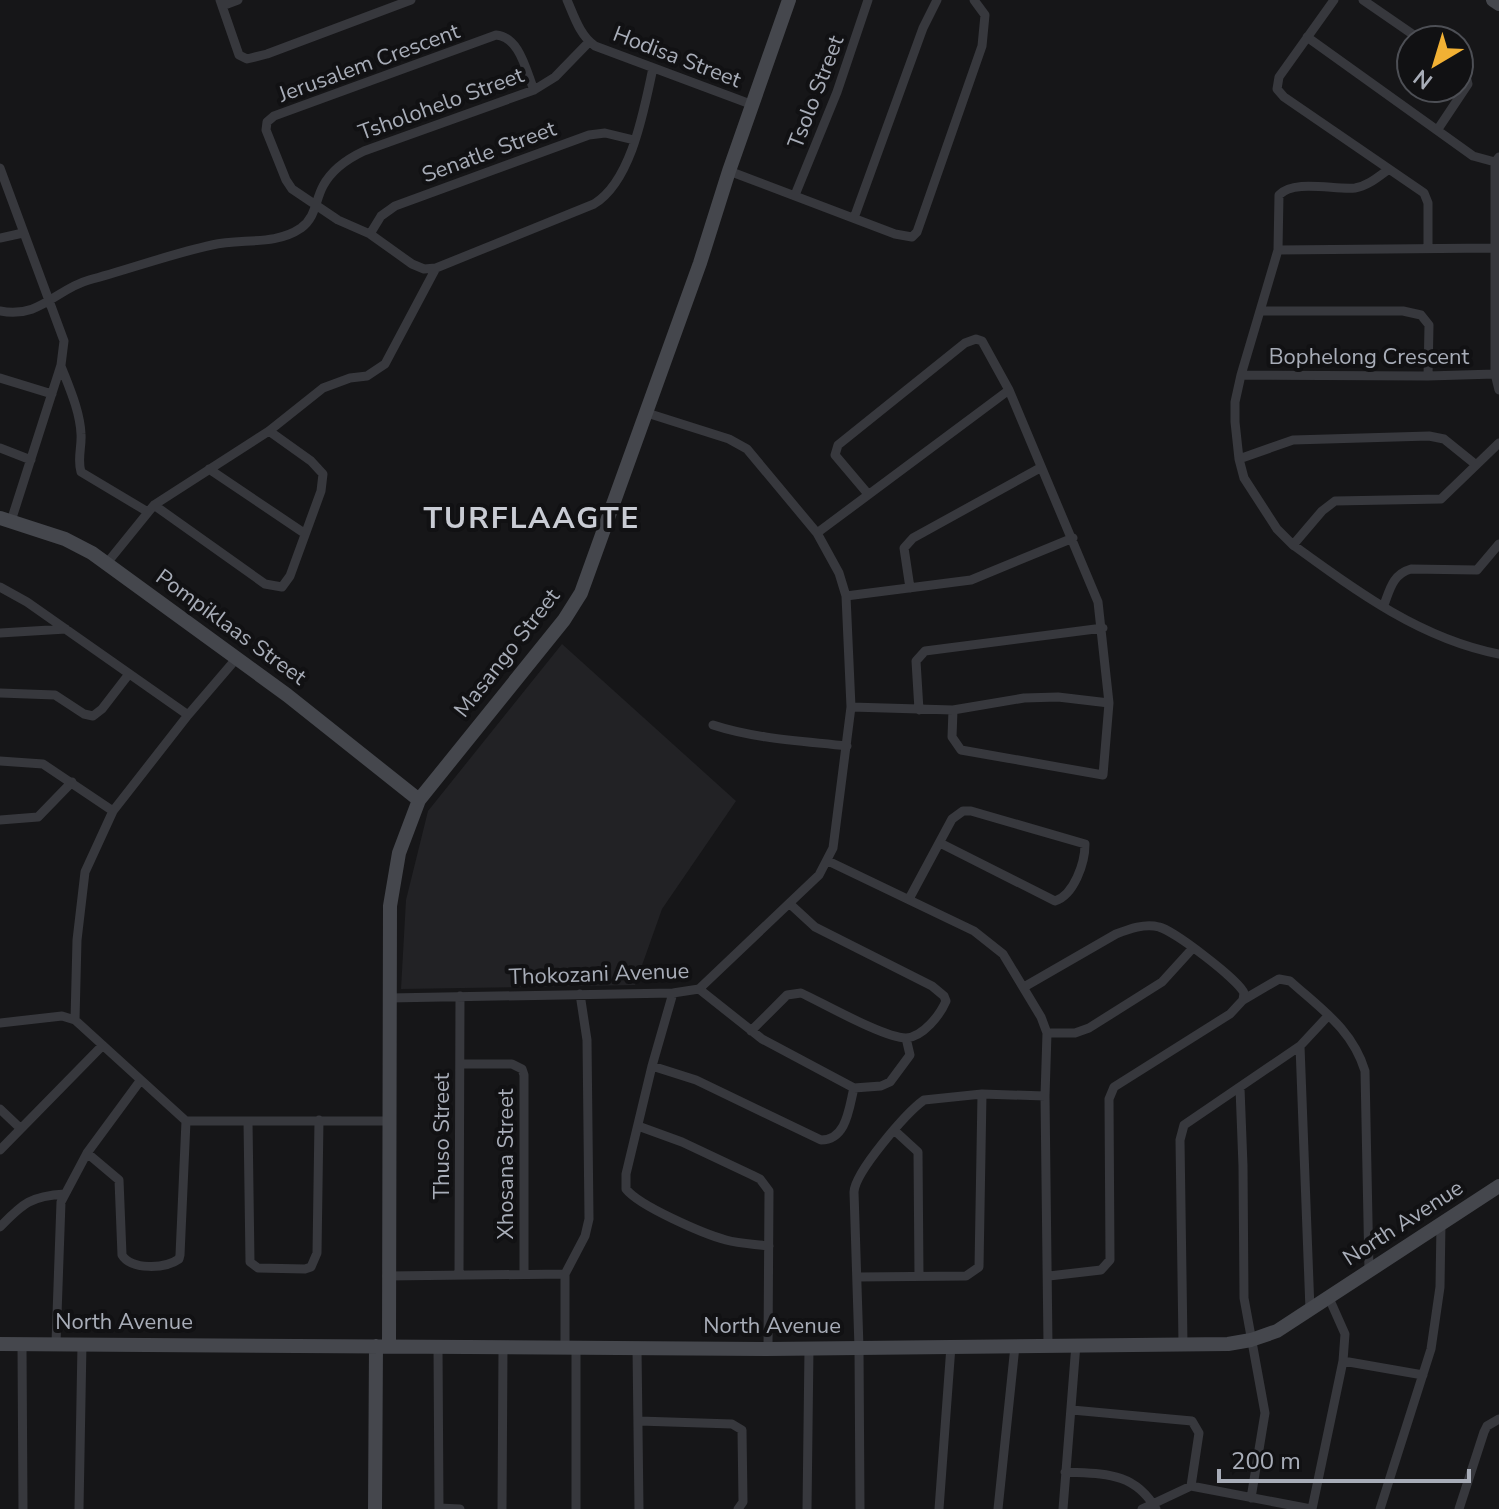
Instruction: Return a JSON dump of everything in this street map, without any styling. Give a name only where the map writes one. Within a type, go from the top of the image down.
[{"type":"street","points":[[238,0],[221,3],[237,51],[247,59],[411,0]]},
{"type":"street","name":"Hodisa Street","points":[[567,0],[589,42],[753,105]]},
{"type":"street","name":"Masango Street","points":[[375,1509],[387,1276],[390,906],[399,853],[419,800],[564,620],[581,593],[719,209],[729,171],[789,0]]},
{"type":"street","name":"Tsolo Street","points":[[795,195],[837,92],[868,0]]},
{"type":"street","points":[[854,218],[923,28],[937,0]]},
{"type":"street","points":[[729,171],[904,237],[912,237],[917,232],[982,46],[985,15],[974,0]]},
{"type":"street","points":[[1334,0],[1279,77],[1278,91],[1424,193],[1427,198],[1428,248]]},
{"type":"street","points":[[1363,0],[1398,24]]},
{"type":"street","points":[[1493,0],[1499,4]]},
{"type":"street","name":"Jerusalem Crescent","points":[[436,268],[424,269],[412,264],[370,234],[338,220],[292,189],[266,130],[268,120],[496,35],[512,41],[534,90]]},
{"type":"street","points":[[1307,37],[1473,156],[1497,160],[1495,374],[1499,390]]},
{"type":"street","name":"Tsholohelo Street","points":[[316,207],[327,179],[337,167],[355,155],[534,90],[555,77],[589,42]]},
{"type":"street","points":[[107,563],[151,508],[269,431],[323,388],[350,378],[367,376],[385,364],[436,268],[604,198],[613,189],[634,140],[653,68]]},
{"type":"street","points":[[1438,129],[1455,104]]},
{"type":"street","name":"Senatle Street","points":[[370,234],[381,216],[395,206],[589,135],[605,133],[634,140]]},
{"type":"street","points":[[0,168],[64,341],[61,365],[31,460],[5,520]]},
{"type":"street","points":[[1241,375],[1278,250],[1278,198],[1285,189],[1355,188],[1366,185],[1389,169]]},
{"type":"street","points":[[0,311],[19,312],[49,303],[75,284],[210,245],[286,235],[307,222],[316,207]]},
{"type":"street","points":[[0,238],[23,233]]},
{"type":"street","points":[[1278,250],[1494,248]]},
{"type":"street","points":[[1262,311],[1403,311],[1421,315],[1429,325],[1428,376]]},
{"type":"street","points":[[868,494],[839,462],[835,455],[838,445],[965,343],[976,339],[982,341],[1009,390],[1098,602],[1109,703],[1103,775],[969,754],[955,744],[952,737],[953,710]]},
{"type":"street","points":[[61,365],[78,412],[82,436],[81,472],[151,508],[265,584],[276,588],[286,584],[321,491],[323,474],[311,461],[269,431]]},
{"type":"street","name":"Bophelong Crescent","points":[[1495,374],[1241,375],[1235,402],[1239,459],[1244,478],[1277,529],[1293,545],[1406,621],[1459,645],[1499,654]]},
{"type":"street","points":[[0,378],[52,394]]},
{"type":"street","points":[[817,533],[1009,390]]},
{"type":"street","name":"Thokozani Avenue","points":[[389,998],[673,993],[699,989],[790,904],[819,875],[828,861],[833,848],[851,707],[846,596],[839,573],[817,533],[747,449],[729,439],[647,413]]},
{"type":"street","points":[[1239,459],[1293,440],[1429,436],[1444,439],[1475,464]]},
{"type":"street","points":[[1293,545],[1322,511],[1335,501],[1441,499],[1499,443]]},
{"type":"street","points":[[0,448],[31,460]]},
{"type":"street","points":[[910,588],[904,548],[913,538],[1040,468]]},
{"type":"street","points":[[209,469],[304,533]]},
{"type":"street","name":"Pompiklaas Street","points":[[5,520],[79,545],[107,563],[287,695],[419,800]]},
{"type":"street","points":[[846,596],[971,580],[1073,538]]},
{"type":"street","points":[[1384,605],[1401,572],[1411,569],[1477,570],[1499,544]]},
{"type":"street","points":[[0,587],[27,602],[188,715]]},
{"type":"street","points":[[919,710],[916,661],[925,651],[1103,628]]},
{"type":"street","points":[[0,633],[66,629]]},
{"type":"street","points":[[75,1020],[74,982],[85,872],[113,811],[236,659]]},
{"type":"street","points":[[0,693],[59,696],[84,714],[93,716],[129,674]]},
{"type":"street","points":[[851,707],[953,710],[1024,698],[1058,697],[1109,703]]},
{"type":"street","points":[[713,725],[847,746]]},
{"type":"street","points":[[0,761],[43,764],[113,811]]},
{"type":"street","points":[[0,820],[38,817],[72,782]]},
{"type":"street","points":[[909,899],[952,819],[963,811],[1085,844],[1085,855],[1081,869],[1065,896],[1055,901],[940,843]]},
{"type":"street","points":[[828,861],[988,940],[1003,954],[1041,1017],[1047,1033],[1048,1345]]},
{"type":"street","points":[[751,1031],[793,992],[884,1032],[906,1038],[927,1028],[944,1006],[944,996],[932,986],[815,927],[790,904]]},
{"type":"street","points":[[1024,987],[1116,934],[1154,926],[1162,928],[1241,986],[1243,1000]]},
{"type":"street","points":[[1047,1033],[1075,1033],[1089,1028],[1162,982],[1192,949]]},
{"type":"street","points":[[1049,1276],[1101,1270],[1110,1260],[1109,1099],[1114,1087],[1230,1014],[1243,1000],[1273,982],[1285,979],[1353,1041],[1365,1071],[1369,1271]]},
{"type":"street","points":[[699,989],[779,1050],[854,1088],[881,1086],[890,1082],[910,1055],[906,1038]]},
{"type":"street","points":[[673,993],[625,1182],[631,1196],[724,1239],[769,1246]]},
{"type":"street","points":[[576,1509],[565,1274],[585,1236],[589,1219],[587,1040],[580,994]]},
{"type":"street","name":"Thuso Street","points":[[459,1275],[460,996]]},
{"type":"street","points":[[0,1023],[62,1016],[75,1020],[186,1121],[390,1121]]},
{"type":"street","points":[[1183,1344],[1182,1130],[1189,1120],[1300,1046],[1328,1016]]},
{"type":"street","points":[[0,1150],[102,1046]]},
{"type":"street","points":[[1300,1046],[1310,1312]]},
{"type":"street","name":"Xhosana Street","points":[[460,1064],[512,1064],[522,1069],[524,1075],[524,1274]]},
{"type":"street","points":[[652,1066],[696,1080],[821,1140],[830,1140],[838,1134],[846,1121],[854,1088]]},
{"type":"street","points":[[56,1343],[58,1212],[87,1153],[140,1081]]},
{"type":"street","points":[[1240,1088],[1244,1298],[1265,1413],[1251,1498]]},
{"type":"street","points":[[860,1509],[854,1185],[894,1130],[924,1100],[982,1094],[1045,1096]]},
{"type":"street","points":[[858,1277],[966,1276],[979,1267],[982,1094]]},
{"type":"street","points":[[0,1109],[20,1128]]},
{"type":"street","points":[[248,1121],[250,1262],[258,1268],[305,1269],[311,1267],[317,1253],[319,1120]]},
{"type":"street","points":[[87,1153],[119,1180],[124,1260],[133,1265],[170,1265],[180,1255],[186,1121]]},
{"type":"street","points":[[638,1126],[682,1142],[760,1179],[769,1191],[768,1349]]},
{"type":"street","points":[[894,1130],[918,1152],[919,1276]]},
{"type":"street","name":"North Avenue","points":[[0,1344],[768,1349],[1183,1344],[1251,1340],[1277,1331],[1310,1312],[1499,1186]]},
{"type":"street","points":[[0,1227],[30,1199],[65,1194]]},
{"type":"street","points":[[1380,1509],[1431,1349],[1440,1287],[1441,1223]]},
{"type":"street","points":[[387,1276],[565,1274]]},
{"type":"street","points":[[1142,1509],[1191,1486],[1251,1498],[1268,1505],[1312,1509],[1343,1361],[1345,1334],[1329,1298]]},
{"type":"street","points":[[79,1509],[82,1344]]},
{"type":"street","points":[[1063,1509],[1076,1344]]},
{"type":"street","points":[[22,1345],[23,1509]]},
{"type":"street","points":[[438,1346],[439,1509],[460,1509]]},
{"type":"street","points":[[939,1509],[951,1346]]},
{"type":"street","points":[[998,1509],[1015,1346]]},
{"type":"street","points":[[502,1509],[503,1347]]},
{"type":"street","points":[[637,1348],[639,1509]]},
{"type":"street","points":[[807,1509],[809,1348]]},
{"type":"street","points":[[1343,1361],[1423,1375]]},
{"type":"street","points":[[1072,1410],[1192,1421],[1199,1433],[1191,1486]]},
{"type":"street","points":[[1459,1509],[1484,1432],[1487,1426],[1499,1419]]},
{"type":"street","points":[[639,1421],[732,1424],[742,1430],[743,1502],[738,1509]]},
{"type":"street","points":[[1065,1472],[1120,1475],[1154,1506]]},
{"type":"shaded area","points":[[562,644],[736,801],[662,909],[635,985],[401,989],[406,900],[428,811]]},
{"type":"district","name":"TURFLAAGTE","points":[[532,518]]}]
